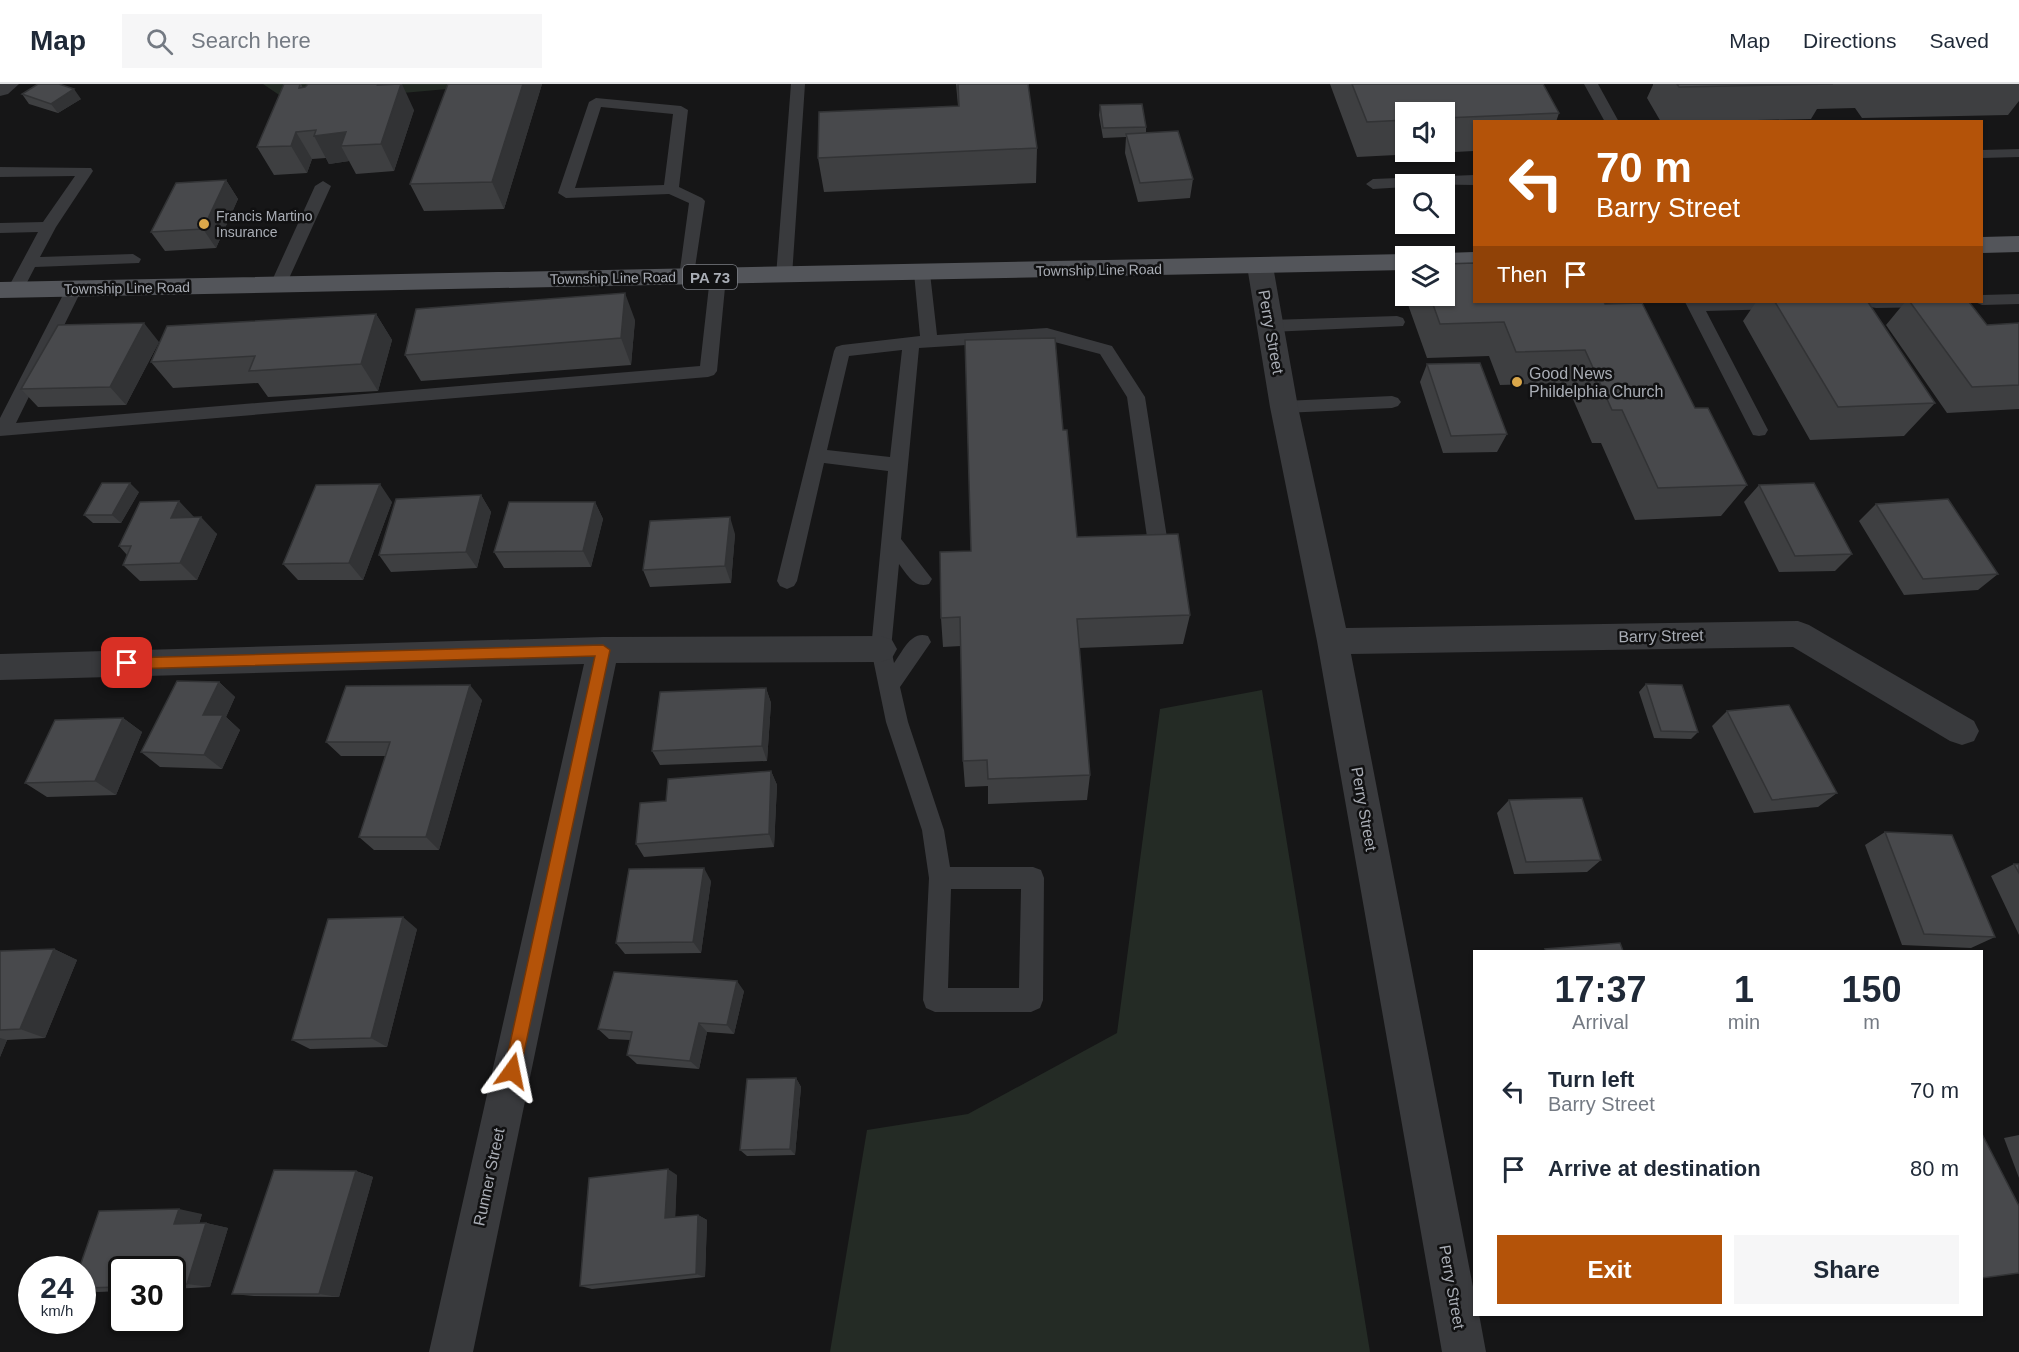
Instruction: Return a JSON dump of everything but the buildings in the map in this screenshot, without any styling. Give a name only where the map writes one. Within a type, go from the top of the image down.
[{"type":"main road","points":[[1983,245],[2019,244]]},
{"type":"main road","points":[[1455,261],[1473,260]]},
{"type":"main road","name":"Township Line Road","points":[[7,290],[1395,262]]},
{"type":"street","points":[[0,89],[8,84]]},
{"type":"street","name":"Perry Street","points":[[1260,266],[1284,407],[1333,641],[1464,1352]]},
{"type":"street","name":"Barry Street","points":[[1333,641],[1798,634],[1962,731]]},
{"type":"street","points":[[3,672],[603,650],[881,649]]},
{"type":"street","name":"Runner Street","points":[[451,1352],[603,650]]},
{"type":"lane","points":[[784,276],[798,84]]},
{"type":"lane","points":[[1591,84],[1611,120]]},
{"type":"lane","points":[[671,189],[681,110],[596,102],[566,193],[671,189],[697,201],[687,277]]},
{"type":"lane","points":[[1983,154],[2019,153]]},
{"type":"lane","points":[[0,172],[86,171],[48,227],[29,262],[7,290]]},
{"type":"lane","points":[[1373,184],[1473,180]]},
{"type":"lane","points":[[278,285],[323,186]]},
{"type":"lane","points":[[0,228],[48,227]]},
{"type":"lane","points":[[29,262],[133,259]]},
{"type":"lane","points":[[922,273],[929,341]]},
{"type":"lane","points":[[74,289],[3,430],[708,371],[718,277]]},
{"type":"lane","points":[[1983,300],[2019,299]]},
{"type":"lane","points":[[1759,430],[1695,304],[1803,303]]},
{"type":"lane","points":[[1269,326],[1397,322]]},
{"type":"lane","points":[[787,581],[842,351],[929,341],[1047,334],[1106,350],[1136,397],[1158,544]]},
{"type":"lane","points":[[910,343],[881,649],[897,722],[933,830],[940,878],[934,1000],[1031,1000],[1033,878],[940,878]]},
{"type":"lane","points":[[1284,407],[1392,402]]},
{"type":"lane","points":[[817,455],[898,465]]},
{"type":"lane","points":[[891,541],[922,579]]},
{"type":"lane","points":[[890,687],[921,642]]},
{"type":"shaded area","points":[[263,84],[503,84],[291,103]]},
{"type":"shaded area","points":[[1262,690],[1370,1352],[830,1352],[867,1130],[968,1114],[1117,1033],[1160,709]]},
{"type":"place","name":"Francis Martino Insurance","points":[[204,224]]},
{"type":"place","name":"Good News Phildelphia Church","points":[[1517,382]]},
{"type":"route","points":[[127,663],[603,650],[512,1071]]}]
